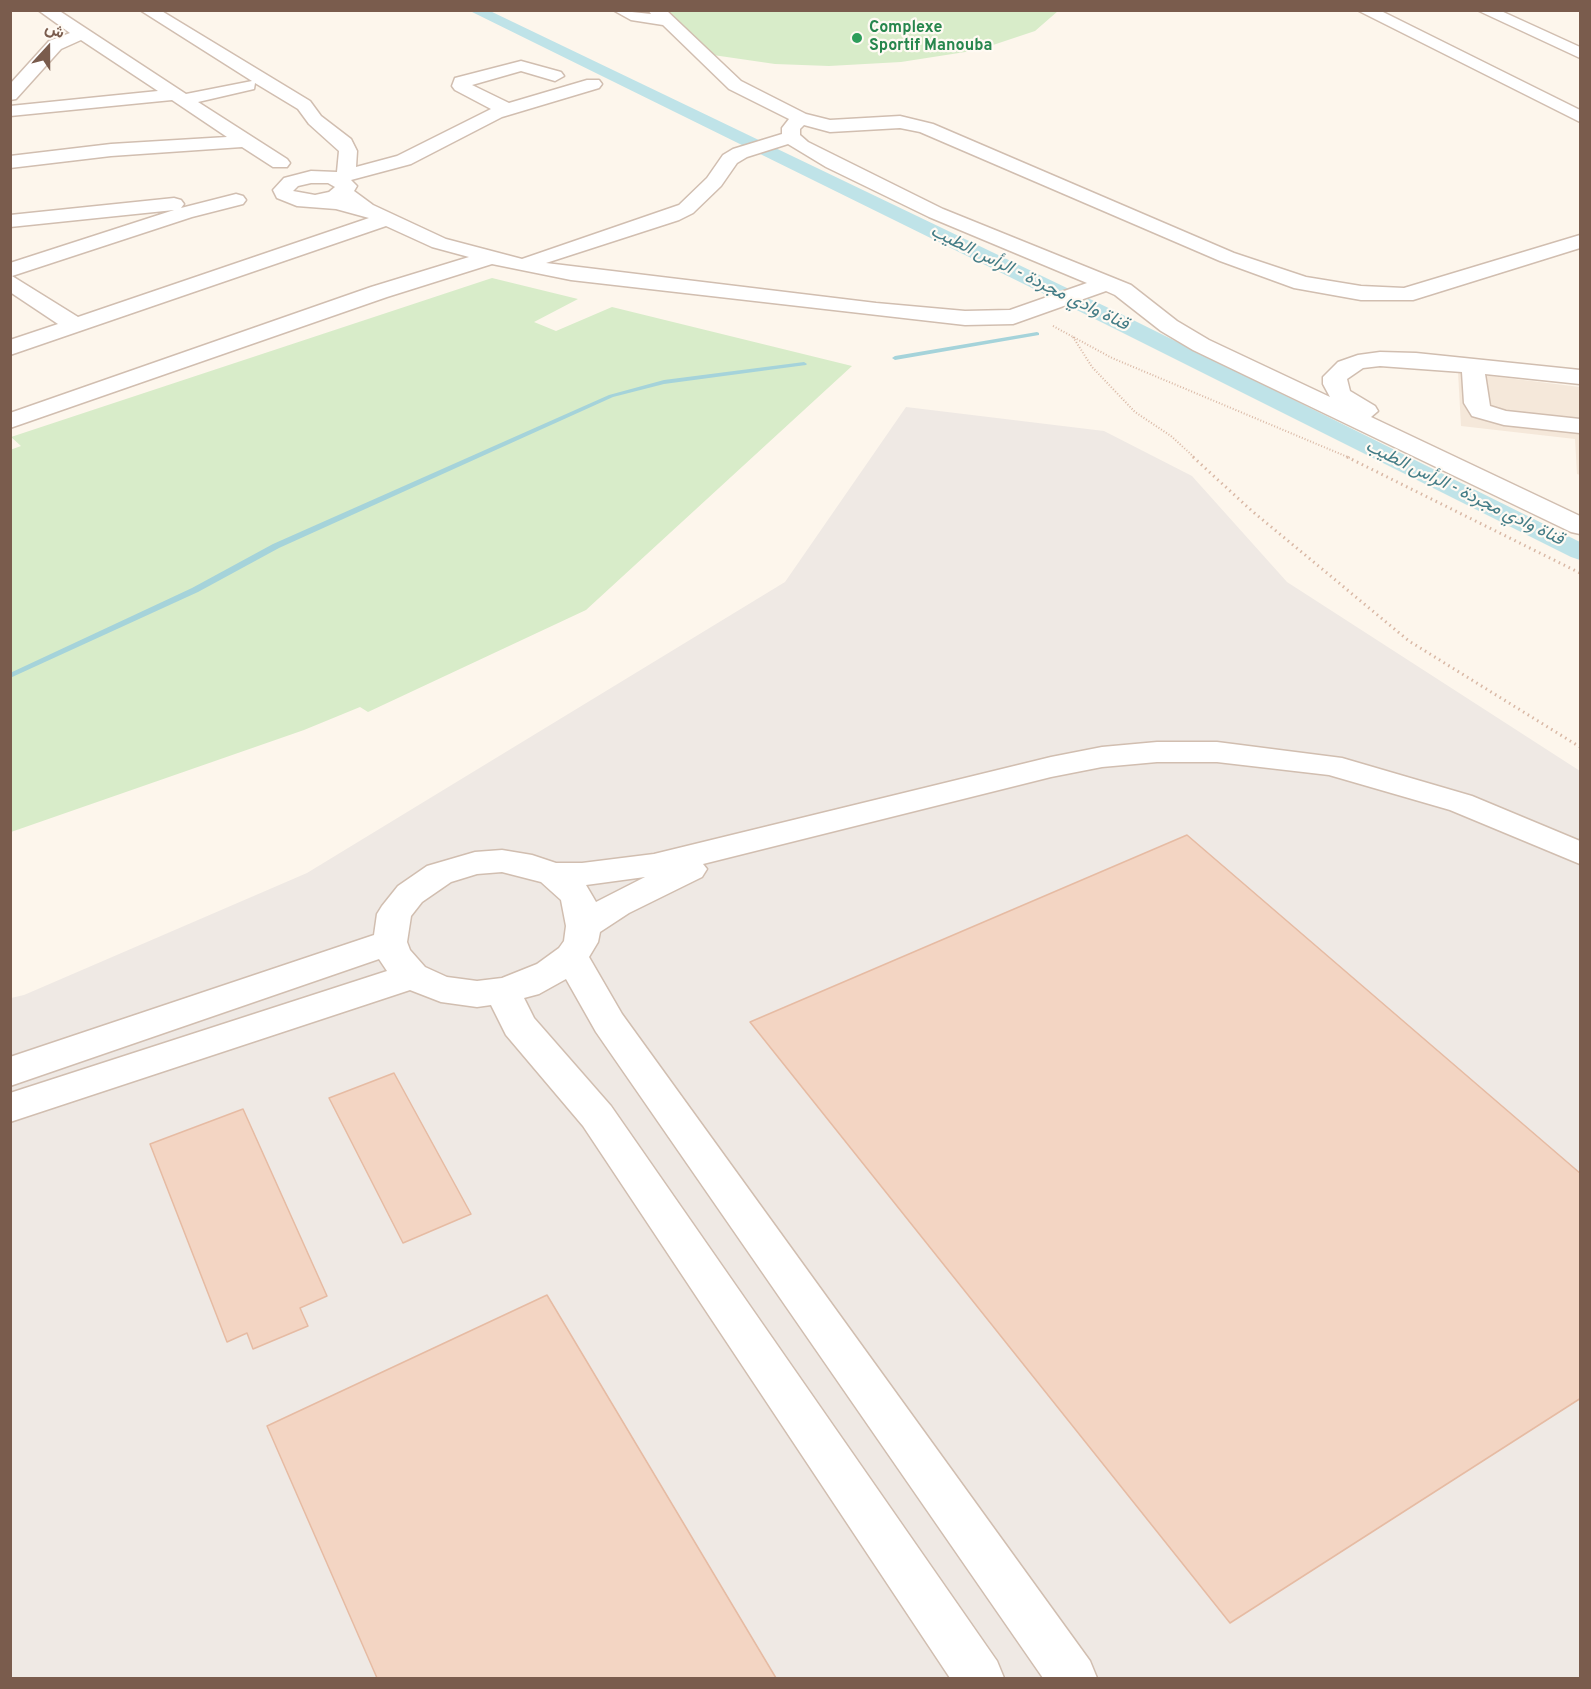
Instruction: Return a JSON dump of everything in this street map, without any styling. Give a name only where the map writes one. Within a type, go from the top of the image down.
[{"type":"street","points":[[46,10],[280,163],[337,180],[366,209]]},
{"type":"street","points":[[148,10],[304,105],[315,120],[344,143],[348,151],[337,180],[335,197],[316,201]]},
{"type":"street","points":[[621,10],[637,17],[662,16],[735,85],[790,132],[801,147],[896,195],[1100,285],[1123,290],[1168,326],[1201,345],[1581,526]]},
{"type":"street","points":[[1365,10],[1581,117]]},
{"type":"street","points":[[1485,10],[1581,53]]},
{"type":"street","points":[[10,95],[55,45],[81,34]]},
{"type":"street","points":[[506,109],[461,86],[461,82],[521,66],[555,76]]},
{"type":"street","points":[[272,195],[300,179],[337,180],[404,160],[506,109],[593,84]]},
{"type":"street","points":[[10,111],[178,98],[248,85]]},
{"type":"street","points":[[524,266],[538,259],[672,216],[696,200],[714,182],[730,159],[790,132],[830,126],[900,122],[926,128],[1227,257],[1302,283],[1338,290],[1405,295],[1581,241]]},
{"type":"street","points":[[10,162],[111,150],[244,141]]},
{"type":"street","points":[[272,195],[286,177],[280,163]]},
{"type":"street","points":[[10,221],[130,207],[236,200],[272,195],[366,209],[439,243],[524,266],[571,274],[887,311],[965,318],[1013,316],[1100,285]]},
{"type":"street","points":[[10,270],[185,213],[236,200]]},
{"type":"street","points":[[10,348],[387,219]]},
{"type":"street","points":[[10,420],[379,292],[489,258]]},
{"type":"street","points":[[10,282],[76,326]]},
{"type":"street","points":[[1581,377],[1380,359],[1346,367],[1335,377],[1335,384],[1340,395],[1352,404],[1514,484],[1581,513]]},
{"type":"street","points":[[1473,366],[1476,403],[1481,411],[1504,418],[1581,426]]},
{"type":"street","points":[[553,874],[582,874],[654,865],[755,842],[1051,767],[1157,752],[1217,752],[1331,765],[1390,780],[1461,803],[1581,853]]},
{"type":"street","points":[[755,842],[690,869],[617,905],[577,941],[550,973],[526,985],[477,994],[441,990],[412,976],[393,954],[390,942],[394,914],[410,894],[439,874],[475,863],[502,861],[532,866],[563,880],[578,897],[577,941],[609,1023],[1072,1678]]},
{"type":"street","points":[[10,1072],[390,942]]},
{"type":"street","points":[[10,1108],[412,976]]},
{"type":"street","points":[[502,991],[519,1026],[597,1116],[979,1678]]},
{"type":"path","points":[[1026,312],[1112,358],[1345,456],[1581,573]]},
{"type":"path","points":[[1073,337],[1092,367],[1135,412],[1172,436],[1252,511],[1409,641],[1581,747]]},
{"type":"shaded area","points":[[1458,372],[1580,387],[1580,475],[1577,474],[1575,439],[1461,426]]},
{"type":"shaded area","points":[[906,407],[1104,431],[1192,476],[1287,582],[1580,771],[1580,1678],[11,1678],[11,998],[24,995],[307,873],[785,582]]},
{"type":"green space","name":"Complexe Sportif Manouba","points":[[666,11],[1058,11],[1035,31],[978,50],[901,62],[829,66],[775,64],[713,55]]},
{"type":"green space","points":[[492,278],[578,299],[534,322],[556,331],[612,307],[852,366],[586,610],[368,712],[360,707],[304,730],[11,832],[10,450],[21,446],[11,437]]},
{"type":"building","points":[[1187,835],[1581,1174],[1581,1398],[1230,1623],[750,1022]]},
{"type":"building","points":[[394,1073],[471,1214],[403,1243],[329,1098]]},
{"type":"building","points":[[243,1109],[327,1296],[300,1308],[308,1326],[253,1349],[247,1333],[227,1342],[150,1144]]},
{"type":"building","points":[[547,1295],[776,1678],[377,1678],[267,1426]]},
{"type":"waterway","name":"قناة وادي مجردة - الرأس الطيب","points":[[475,10],[1111,318],[1580,552]]},
{"type":"waterway","points":[[895,358],[1037,334]]},
{"type":"waterway","points":[[10,676],[195,590],[276,546],[611,396],[664,382],[804,364]]},
{"type":"place","name":"Complexe Sportif Manouba","points":[[857,38]]}]
